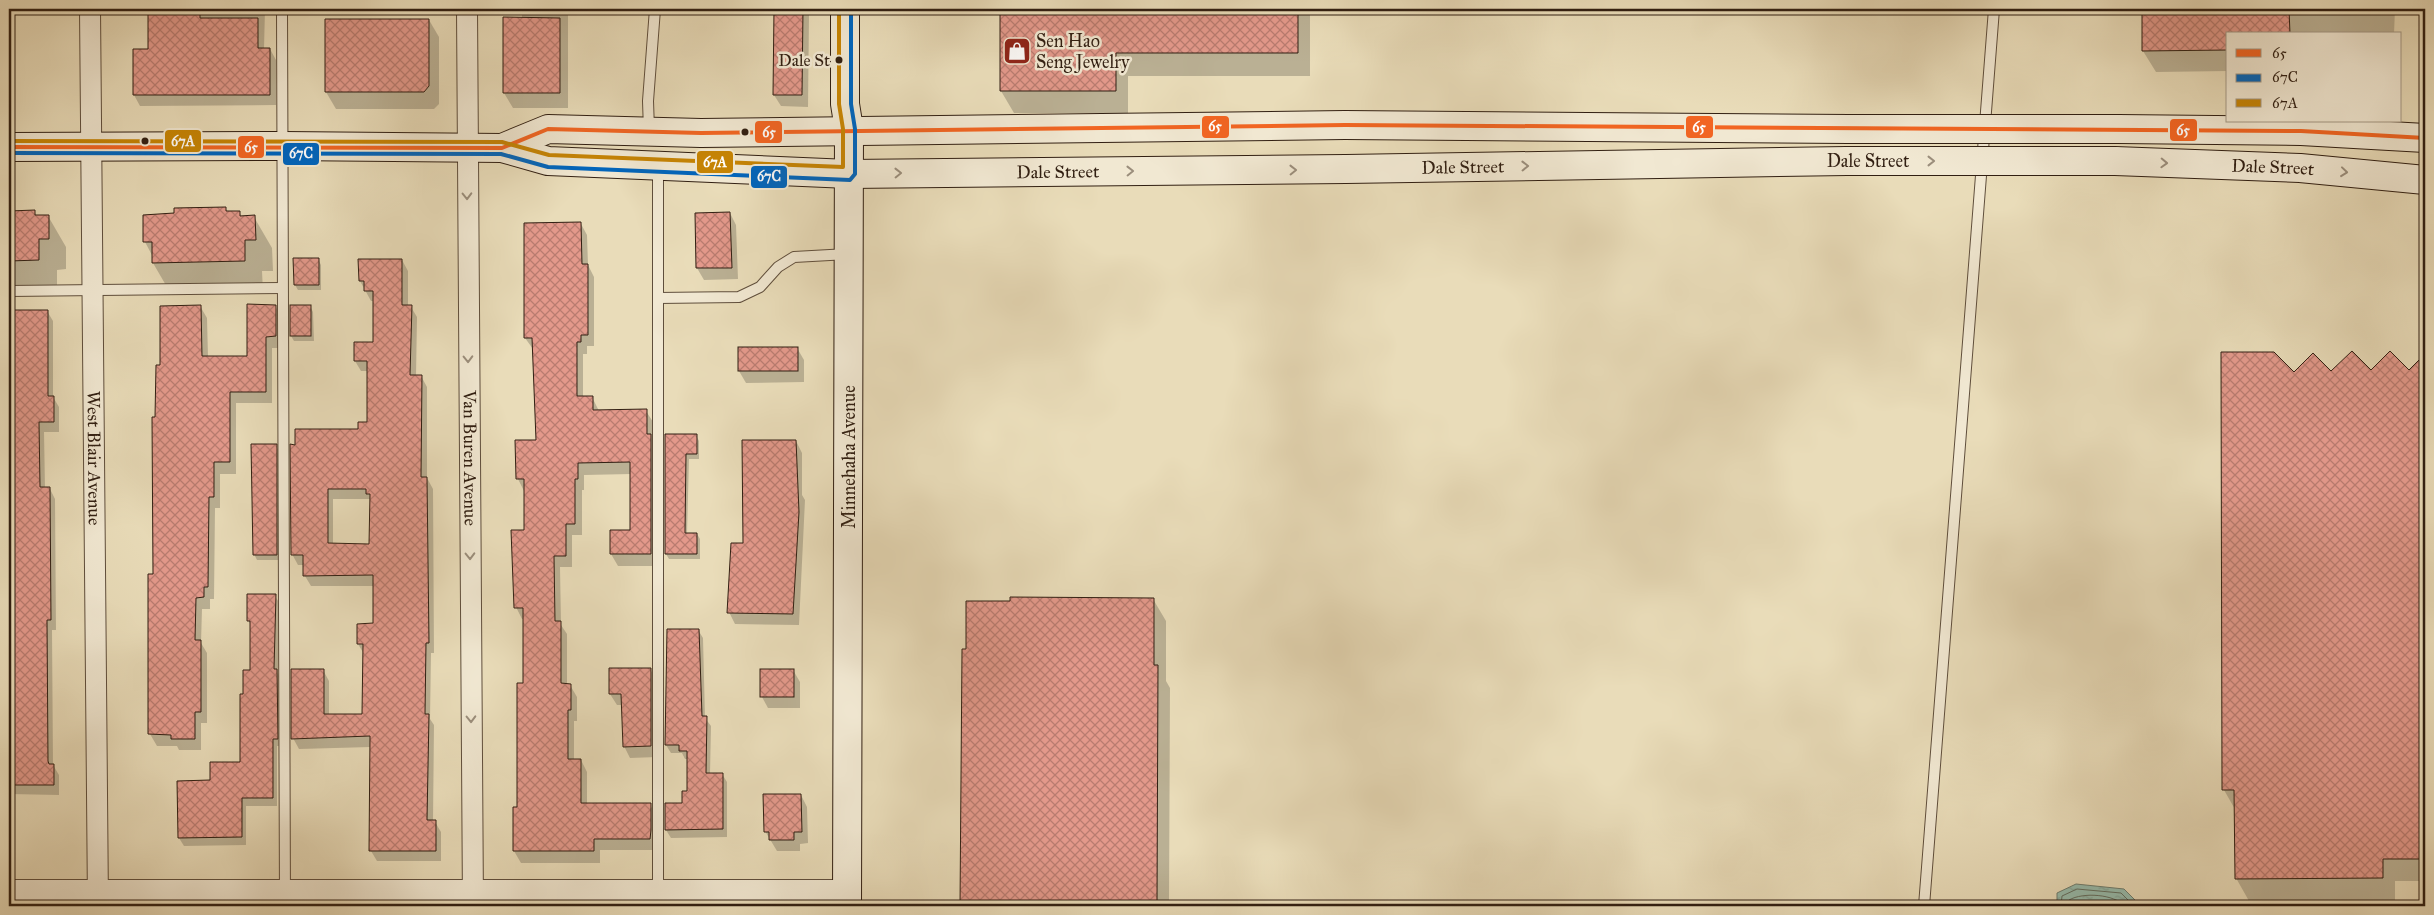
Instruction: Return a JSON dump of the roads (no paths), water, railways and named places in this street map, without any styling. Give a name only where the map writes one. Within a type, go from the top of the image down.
[{"type":"main road","name":"Minnehaha Avenue","points":[[845,9],[845,104],[849,129],[847,898]]},
{"type":"main road","name":"Dale Street","points":[[502,148],[548,129],[650,131],[1345,125],[2301,131],[2425,138]]},
{"type":"main road","name":"Dale Street","points":[[9,147],[284,146],[502,148],[548,161],[849,174],[1376,169],[1847,161],[2116,162],[2300,168],[2425,180]]},
{"type":"street","name":"West Blair Avenue","points":[[90,9],[91,290],[98,898]]},
{"type":"street","name":"Van Buren Avenue","points":[[467,9],[466,147],[473,899]]},
{"type":"street","points":[[9,890],[98,898],[847,898]]},
{"type":"lane","points":[[282,9],[284,146],[282,288],[285,898]]},
{"type":"lane","points":[[650,131],[648,101],[655,9]]},
{"type":"lane","points":[[1924,906],[1994,9]]},
{"type":"lane","points":[[658,166],[658,897]]},
{"type":"lane","points":[[658,298],[739,296],[760,287],[778,267],[794,257],[849,254]]},
{"type":"lane","points":[[9,291],[282,288]]},
{"type":"water","points":[[2076,884],[2124,889],[2141,906],[2057,906],[2057,893]]},
{"type":"place","name":"Sen Hao Seng Jewelry","points":[[1017,51]]},
{"type":"place","name":"Dale St","points":[[839,60]]}]
